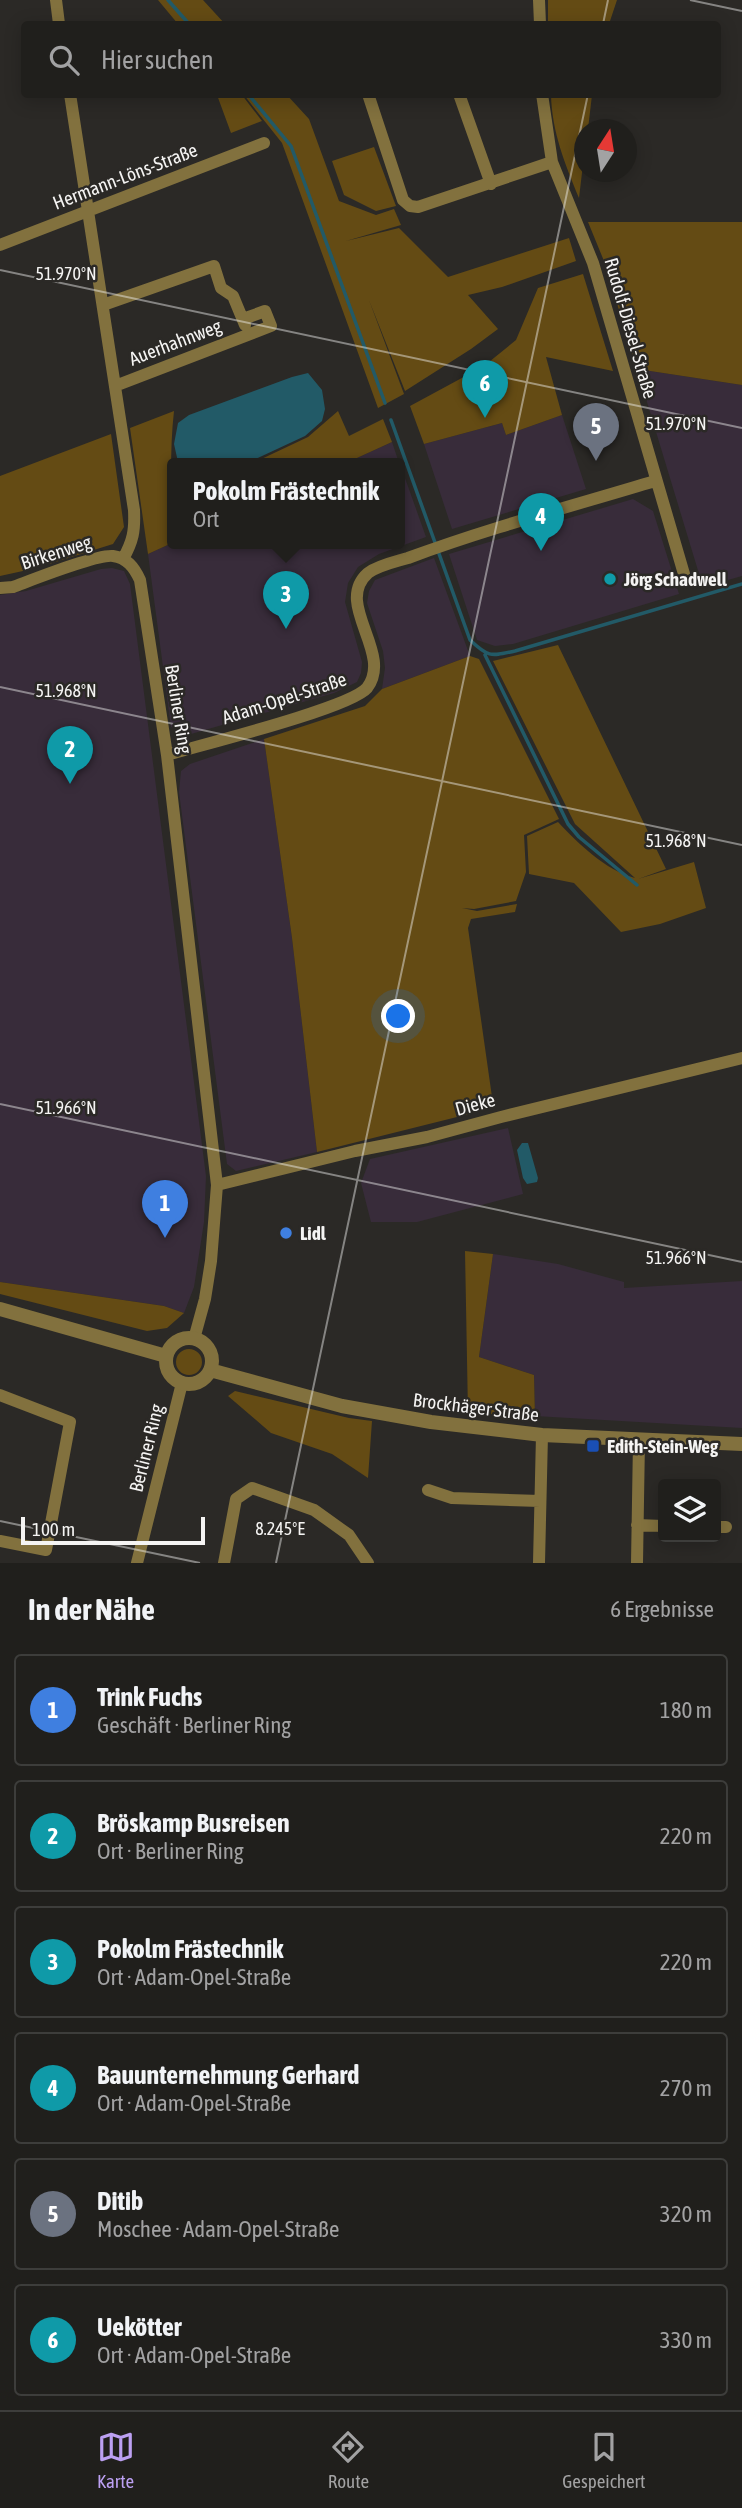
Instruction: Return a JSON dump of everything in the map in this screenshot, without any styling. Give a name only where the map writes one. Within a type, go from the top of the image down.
[{"type":"street","points":[[55,0],[58,21]]},
{"type":"street","points":[[539,0],[540,21]]},
{"type":"street","points":[[71,98],[116,386],[135,530],[133,541],[123,559]]},
{"type":"street","points":[[369,98],[403,200],[410,206],[418,207],[552,162]]},
{"type":"street","points":[[460,98],[491,184]]},
{"type":"street","name":"Rudolf-Diesel-Straße","points":[[543,98],[552,162],[593,263],[684,574]]},
{"type":"street","name":"Hermann-Löns-Straße","points":[[0,245],[264,143]]},
{"type":"street","name":"Auerhahnweg","points":[[103,305],[214,266],[221,288],[233,296],[248,335]]},
{"type":"street","name":"Auerhahnweg","points":[[116,386],[271,327],[265,311],[243,319]]},
{"type":"street","name":"Adam-Opel-Straße","points":[[167,755],[337,705],[366,689],[373,676],[375,663],[357,603],[359,587],[368,574],[383,565],[450,542],[655,481]]},
{"type":"street","name":"Birkenweg","points":[[0,588],[13,587],[104,556],[123,559]]},
{"type":"street","name":"Berliner Ring","points":[[123,559],[134,566],[140,580],[167,755],[217,1185],[211,1261],[205,1299],[194,1339]]},
{"type":"street","name":"Dieke","points":[[217,1185],[355,1151],[427,1137],[501,1116],[742,1059]]},
{"type":"street","points":[[0,1309],[166,1356]]},
{"type":"street","points":[[194,1339],[207,1348],[211,1355],[210,1370],[195,1383],[182,1383],[167,1370],[166,1356],[180,1340],[194,1339]]},
{"type":"street","name":"Brockhäger Straße","points":[[210,1370],[342,1406],[431,1422],[542,1435],[742,1444]]},
{"type":"street","name":"Berliner Ring","points":[[137,1563],[182,1383]]},
{"type":"street","points":[[0,1395],[70,1422],[46,1550],[0,1541]]},
{"type":"street","points":[[539,1563],[542,1435]]},
{"type":"street","points":[[637,1563],[639,1440]]},
{"type":"street","points":[[224,1563],[236,1499],[252,1488],[314,1510],[349,1535],[368,1563]]},
{"type":"street","points":[[428,1490],[452,1498],[540,1501]]},
{"type":"street","points":[[638,1525],[658,1526]]},
{"type":"shaded area","points":[[158,0],[203,0],[222,21],[176,21]]},
{"type":"shaded area","points":[[548,0],[617,0],[610,21],[548,21]]},
{"type":"shaded area","points":[[218,98],[244,98],[262,121],[231,133]]},
{"type":"shaded area","points":[[246,98],[290,98],[309,119],[339,201],[376,215],[394,209],[401,225],[346,241],[399,228],[448,277],[569,238],[576,261],[502,287],[468,295],[498,329],[405,391],[369,300],[404,394],[378,408],[282,143]]},
{"type":"shaded area","points":[[551,98],[592,98],[589,119],[574,119],[574,182],[581,182],[579,198],[564,160]]},
{"type":"shaded area","points":[[374,147],[396,206],[376,211],[344,195],[332,161]]},
{"type":"shaded area","points":[[588,222],[742,222],[742,385],[637,369],[604,261]]},
{"type":"shaded area","points":[[583,274],[613,371],[546,357],[562,415],[506,435],[502,423],[424,444],[410,406],[484,366],[516,340],[538,288]]},
{"type":"shaded area","points":[[637,369],[742,385],[742,576],[703,587]]},
{"type":"shaded area","points":[[174,411],[171,458],[167,458],[167,545],[148,554],[130,428]]},
{"type":"shaded area","points":[[338,411],[349,436],[383,419],[392,442],[357,458],[264,458],[308,437]]},
{"type":"shaded area","points":[[562,415],[586,489],[452,529],[424,444],[502,423],[506,435]]},
{"type":"shaded area","points":[[111,434],[124,527],[113,544],[49,564],[46,557],[32,562],[32,569],[0,576],[0,476]]},
{"type":"shaded area","points":[[392,442],[397,458],[357,458]]},
{"type":"shaded area","points":[[405,478],[426,537],[405,545]]},
{"type":"shaded area","points":[[633,499],[653,511],[679,594],[513,644],[495,646],[477,640],[449,554]]},
{"type":"shaded area","points":[[167,545],[167,549],[393,549],[358,567],[348,583],[345,602],[362,662],[357,682],[334,693],[191,734],[171,727],[148,554]]},
{"type":"shaded area","points":[[434,558],[470,656],[382,689],[385,668],[383,651],[367,603],[369,591],[375,580]]},
{"type":"shaded area","points":[[112,568],[124,571],[130,584],[206,1176],[204,1222],[194,1287],[184,1313],[164,1306],[0,1282],[0,595],[26,591]]},
{"type":"shaded area","points":[[558,645],[666,869],[638,879],[694,862],[706,908],[660,924],[621,932],[574,883],[529,874],[527,836],[558,822],[603,863],[635,878],[575,824],[493,661]]},
{"type":"shaded area","points":[[470,656],[479,659],[559,819],[524,835],[526,872],[516,901],[474,909],[462,908],[477,911],[517,904],[515,912],[471,919],[468,928],[492,1097],[485,1110],[317,1152],[292,938],[264,739],[365,706],[382,689]]},
{"type":"shaded area","points":[[264,739],[292,938],[317,1152],[236,1171],[227,1164],[179,792],[181,771],[190,764]]},
{"type":"shaded area","points":[[508,1128],[523,1194],[417,1222],[371,1222],[361,1183],[370,1159]]},
{"type":"shaded area","points":[[465,1251],[493,1254],[479,1357],[534,1375],[535,1416],[468,1413]]},
{"type":"shaded area","points":[[493,1254],[558,1264],[624,1282],[624,1288],[742,1281],[742,1428],[535,1416],[534,1375],[479,1357]]},
{"type":"shaded area","points":[[0,1282],[164,1306],[184,1313],[167,1328],[147,1331],[0,1294]]},
{"type":"shaded area","points":[[189,1349],[198,1353],[202,1362],[198,1371],[189,1375],[180,1371],[176,1362],[180,1353]]},
{"type":"shaded area","points":[[235,1391],[372,1421],[368,1478],[332,1454],[271,1433],[228,1396]]},
{"type":"water","points":[[308,373],[322,390],[325,409],[322,421],[305,436],[258,458],[177,458],[174,444],[178,423],[189,415]]},
{"type":"water","points":[[522,1143],[528,1143],[537,1182],[527,1184],[523,1178],[517,1150]]},
{"type":"waterway","points":[[168,0],[186,21]]},
{"type":"waterway","points":[[251,98],[291,146],[385,403]]},
{"type":"waterway","points":[[391,420],[405,458]]},
{"type":"waterway","points":[[405,459],[470,640],[486,653],[515,651],[742,584]]},
{"type":"waterway","points":[[485,655],[568,824],[579,837],[637,885]]},
{"type":"place","name":"Uekötter","points":[[485,418]]},
{"type":"place","name":"Ditib","points":[[596,461]]},
{"type":"place","name":"Bauunternehmung Gerhard","points":[[541,551]]},
{"type":"place","name":"Jörg Schadwell","points":[[610,579]]},
{"type":"place","name":"Pokolm Frästechnik","points":[[286,629]]},
{"type":"place","name":"Bröskamp Busreisen","points":[[70,784]]},
{"type":"place","name":"Lidl","points":[[286,1233]]},
{"type":"place","name":"Trink Fuchs","points":[[165,1238]]},
{"type":"place","name":"Edith-Stein-Weg","points":[[593,1446]]}]
